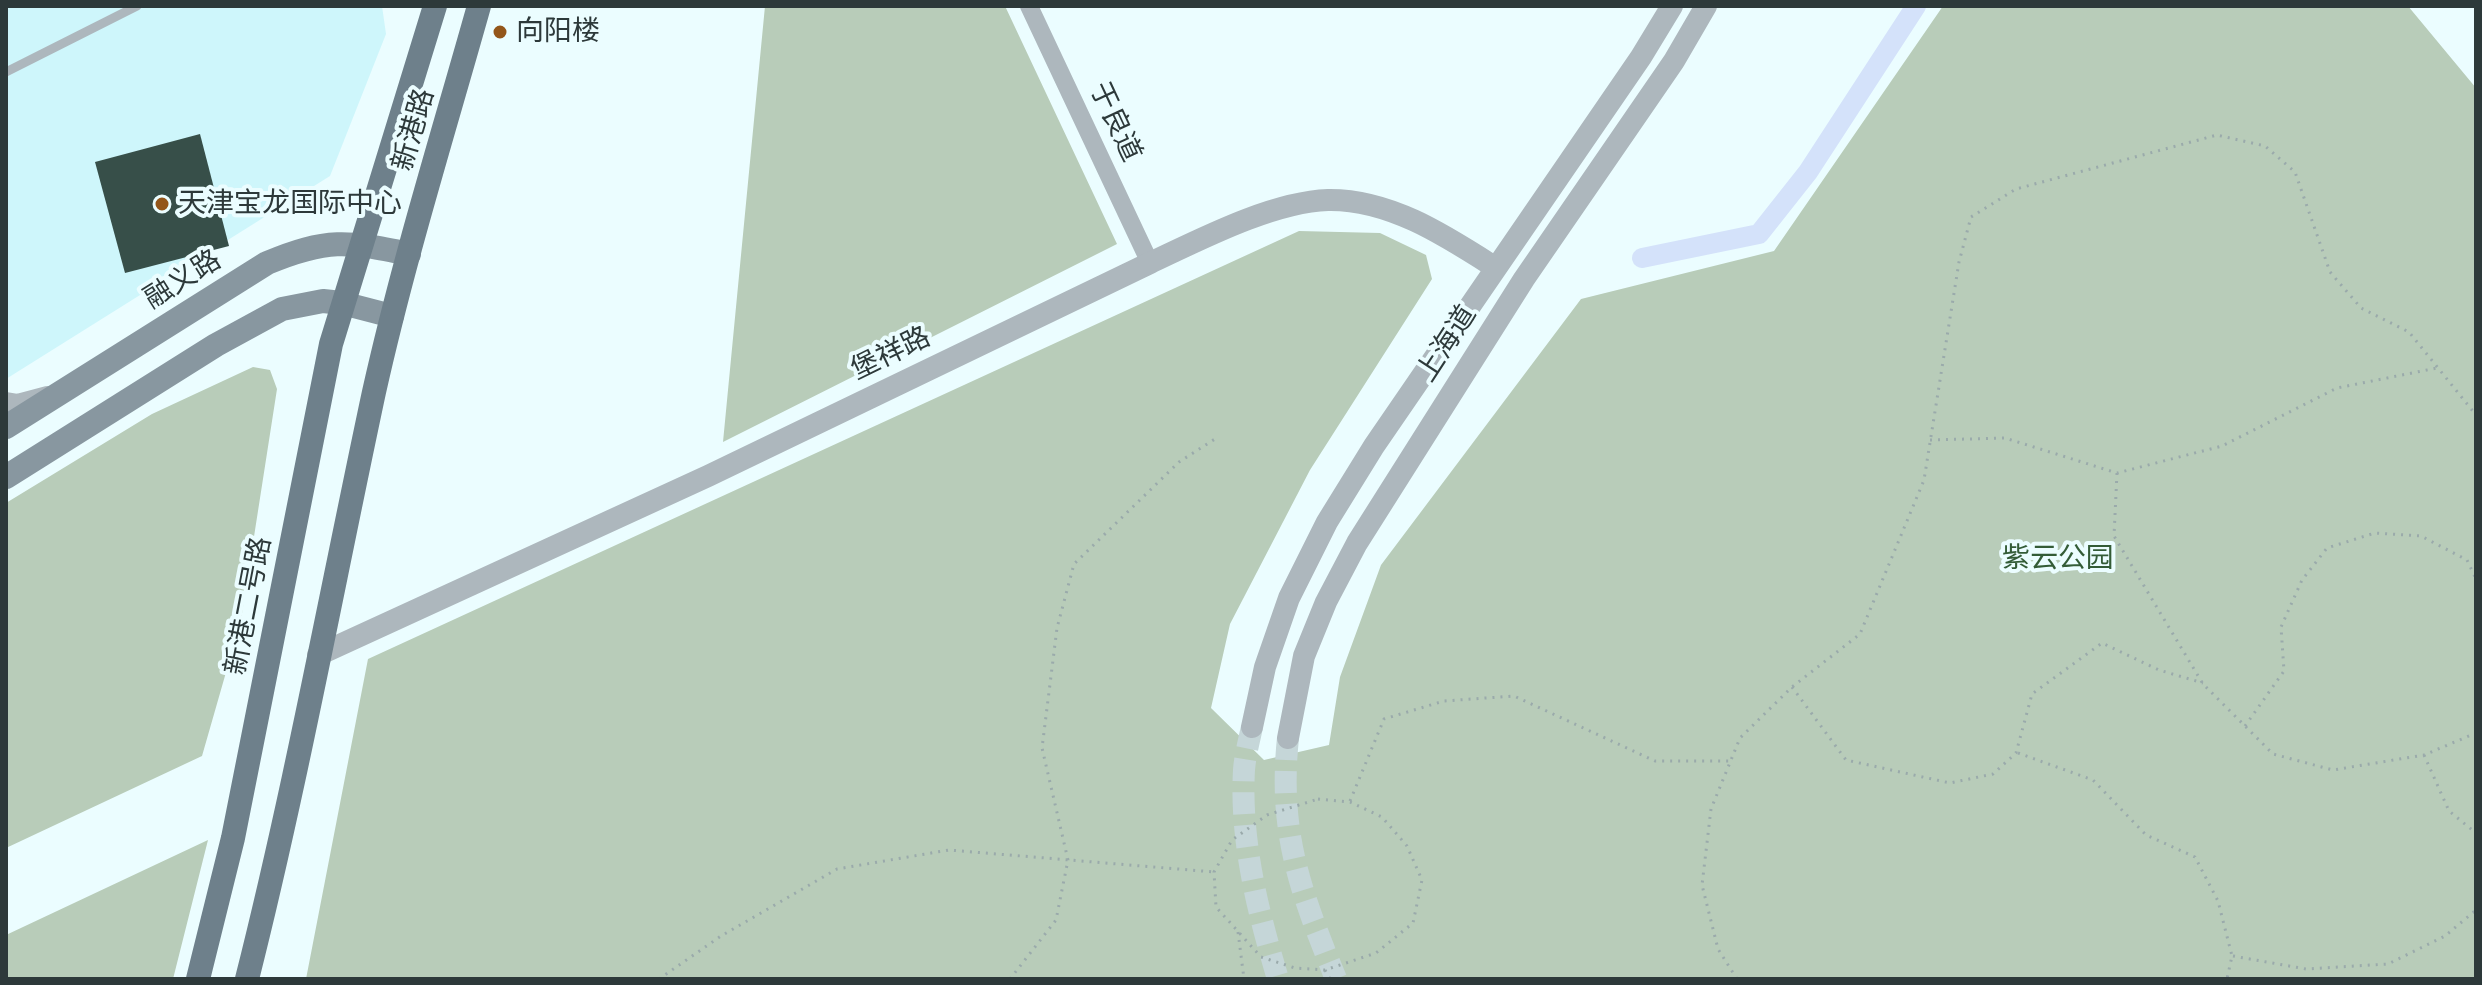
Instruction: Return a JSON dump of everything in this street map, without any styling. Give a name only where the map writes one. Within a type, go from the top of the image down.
[{"type":"main road","name":"新港路","points":[[361,244],[435,6]]},
{"type":"main road","name":"新港路","points":[[392,316],[479,6]]},
{"type":"main road","name":"融义路","points":[[6,427],[267,263],[324,244],[361,244],[409,254]]},
{"type":"main road","name":"新港二号路","points":[[198,979],[233,838],[324,375],[361,244]]},
{"type":"main road","points":[[6,477],[250,325],[282,309],[306,303],[342,303],[392,316],[318,655],[279,855],[247,979]]},
{"type":"street","name":"于良道","points":[[1029,6],[1150,263]]},
{"type":"street","name":"上海道","points":[[1252,727],[1265,667],[1289,598],[1309,554],[1374,446],[1641,57],[1672,6]]},
{"type":"street","name":"上海道","points":[[1288,738],[1304,656],[1326,602],[1357,543],[1524,279],[1674,61],[1706,6]]},
{"type":"street","name":"堡祥路","points":[[318,655],[708,476],[1210,235],[1292,205],[1328,200],[1385,209],[1414,220],[1496,268]]},
{"type":"street","points":[[6,403],[35,402],[61,393]]},
{"type":"lane","points":[[6,72],[137,6]]},
{"type":"path","points":[[1737,979],[1718,949],[1702,885],[1711,809],[1740,738],[1792,687],[1860,634],[1924,480],[1959,262],[1971,217],[2016,189],[2217,135],[2265,146],[2295,172],[2330,272],[2361,308],[2409,332],[2476,415]]},
{"type":"path","points":[[1930,440],[2005,438],[2117,473],[2222,446],[2337,388],[2437,368]]},
{"type":"path","points":[[1010,979],[1056,920],[1068,860],[1042,748],[1057,628],[1074,564],[1179,462],[1218,437]]},
{"type":"path","points":[[2117,473],[2114,536],[2203,684],[2273,754],[2333,770],[2424,755],[2476,733]]},
{"type":"path","points":[[2245,726],[2284,671],[2281,627],[2302,580],[2327,548],[2375,533],[2421,536],[2467,560],[2476,579]]},
{"type":"path","points":[[1792,687],[1846,760],[1950,783],[1993,774],[2016,753],[2032,694],[2102,643],[2159,670],[2203,684]]},
{"type":"path","points":[[1350,802],[1384,719],[1444,701],[1514,696],[1655,761],[1730,761]]},
{"type":"path","points":[[2016,753],[2093,780],[2146,835],[2195,857],[2218,901],[2232,956],[2227,979]]},
{"type":"path","points":[[2424,755],[2449,811],[2476,833]]},
{"type":"path","points":[[1318,799],[1350,802],[1382,817],[1407,846],[1422,880],[1413,923],[1376,953],[1325,970],[1295,968],[1261,957],[1216,907],[1214,872],[1232,840],[1267,815],[1318,799]]},
{"type":"path","points":[[659,979],[721,936],[837,869],[949,850],[1214,872]]},
{"type":"path","points":[[2232,956],[2306,969],[2388,964],[2445,936],[2476,910]]},
{"type":"path","points":[[1238,932],[1244,979]]},
{"type":"path","points":[[1325,970],[1330,979]]},
{"type":"shaded area","points":[[6,6],[382,6],[386,34],[330,176],[6,379]]},
{"type":"green space","points":[[765,6],[1005,6],[1117,244],[723,442]]},
{"type":"green space","name":"紫云公园","points":[[1943,6],[2408,6],[2476,88],[2476,979],[306,979],[368,659],[1299,231],[1380,233],[1426,255],[1432,279],[1310,470],[1230,624],[1211,708],[1264,760],[1329,745],[1340,677],[1381,565],[1581,299],[1774,251]]},
{"type":"green space","points":[[253,367],[270,370],[277,389],[241,620],[202,756],[6,848],[6,503],[152,414]]},
{"type":"green space","points":[[208,840],[173,979],[6,979],[6,935]]},
{"type":"building","name":"天津宝龙国际中心","points":[[200,134],[229,246],[125,273],[95,162]]},
{"type":"waterway","points":[[1642,258],[1759,234],[1808,172],[1916,6]]},
{"type":"tunnel","points":[[1252,727],[1244,770],[1245,823],[1257,902],[1278,979]]},
{"type":"tunnel","points":[[1288,738],[1286,804],[1295,862],[1312,918],[1336,979]]},
{"type":"place","name":"向阳楼","points":[[500,32]]},
{"type":"place","name":"天津宝龙国际中心","points":[[162,204]]}]
